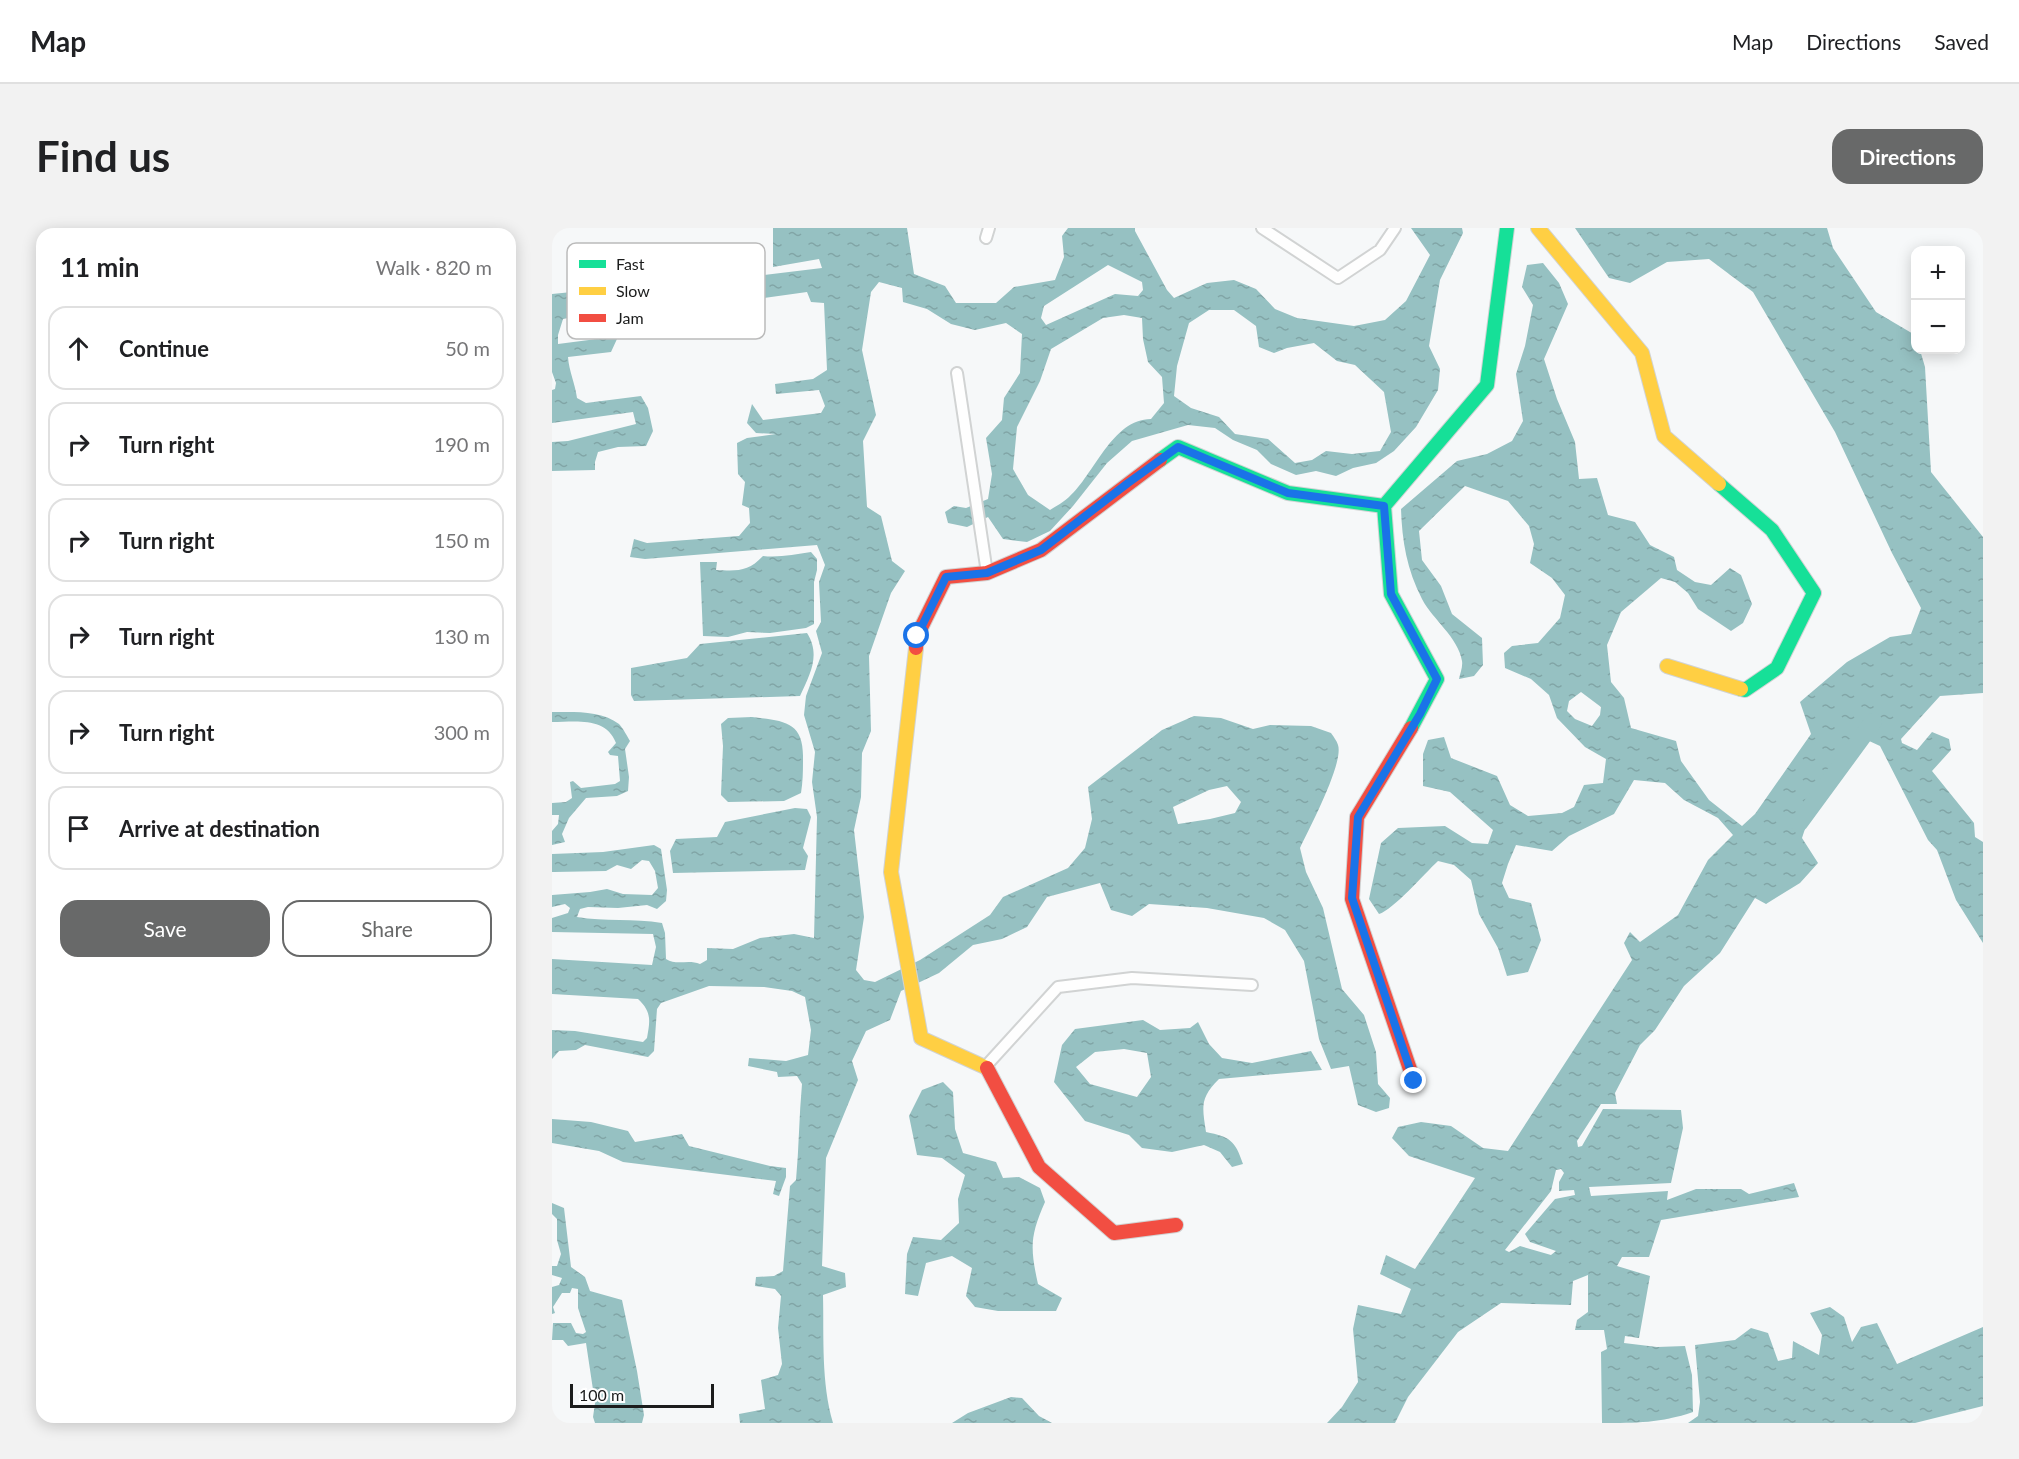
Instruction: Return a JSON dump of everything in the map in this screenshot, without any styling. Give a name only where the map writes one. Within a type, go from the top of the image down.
[{"type":"street","points":[[1262,228],[1338,278],[1380,250],[1395,228]]},
{"type":"street","points":[[1414,1081],[1352,898],[1358,817],[1420,714],[1437,679],[1391,594],[1384,506],[1487,385],[1507,228]]},
{"type":"street","points":[[1538,228],[1642,353],[1664,436],[1772,530],[1814,593],[1777,669],[1745,690],[1667,666]]},
{"type":"street","points":[[957,373],[987,573]]},
{"type":"street","points":[[1176,1225],[1114,1233],[1039,1167],[986,1066],[921,1038],[891,872],[917,636],[946,577],[987,573],[1041,550],[1178,447],[1288,493],[1384,506]]},
{"type":"street","points":[[986,1066],[1059,987],[1132,978],[1252,985]]},
{"type":"water","points":[[773,228],[907,228],[914,274],[945,286],[956,303],[996,303],[1014,287],[1055,280],[1064,257],[1062,236],[1068,228],[1135,228],[1167,290],[1174,298],[1207,283],[1234,280],[1256,289],[1275,309],[1297,318],[1354,326],[1385,320],[1406,301],[1430,255],[1411,228],[1462,228],[1463,233],[1440,280],[1429,346],[1440,369],[1438,390],[1416,427],[1394,451],[1376,463],[1353,468],[1336,476],[1316,471],[1296,475],[1271,464],[1257,450],[1233,440],[1215,428],[1188,425],[1132,441],[1107,463],[1050,531],[1027,542],[1003,539],[988,517],[967,527],[948,523],[945,512],[954,506],[966,508],[988,499],[992,474],[986,438],[1002,420],[1004,398],[1020,373],[1022,334],[1006,323],[975,330],[951,324],[927,309],[903,302],[902,288],[879,282],[871,292],[862,350],[876,415],[863,441],[867,507],[881,516],[892,561],[905,571],[891,593],[869,656],[871,731],[862,753],[861,797],[854,830],[864,917],[856,970],[864,980],[875,982],[920,960],[990,915],[1003,897],[1068,868],[1085,848],[1092,819],[1088,787],[1162,730],[1194,716],[1221,718],[1253,729],[1270,725],[1311,726],[1331,733],[1337,743],[1338,754],[1325,796],[1300,848],[1306,872],[1323,908],[1342,989],[1364,1015],[1376,1052],[1378,1084],[1390,1098],[1389,1108],[1376,1112],[1358,1105],[1349,1066],[1331,1069],[1319,1039],[1304,961],[1285,930],[1264,918],[1207,908],[1149,904],[1132,916],[1111,910],[1100,883],[1047,897],[1027,927],[1002,939],[973,945],[939,973],[901,991],[890,1020],[866,1031],[852,1061],[858,1080],[826,1158],[822,1266],[845,1273],[846,1287],[823,1295],[825,1376],[833,1423],[740,1423],[739,1414],[765,1409],[761,1380],[778,1375],[782,1364],[778,1328],[781,1296],[775,1289],[755,1286],[756,1277],[774,1276],[783,1271],[790,1186],[796,1180],[802,1084],[797,1076],[778,1077],[777,1072],[748,1066],[749,1058],[786,1061],[808,1055],[811,1030],[805,997],[792,991],[764,987],[709,986],[661,1003],[657,1009],[654,1051],[648,1057],[585,1045],[576,1050],[559,1051],[552,1059],[552,1030],[575,1031],[643,1042],[647,1038],[649,1022],[646,1008],[638,999],[552,994],[552,959],[652,965],[656,947],[653,934],[552,932],[552,918],[568,913],[570,908],[565,904],[552,907],[552,895],[607,889],[623,894],[652,895],[658,888],[655,871],[649,861],[642,860],[631,869],[617,865],[606,871],[552,872],[552,854],[603,852],[654,845],[661,849],[667,890],[666,901],[657,909],[647,905],[618,908],[588,907],[580,909],[577,917],[662,923],[665,933],[666,959],[670,961],[700,964],[707,960],[707,948],[733,949],[760,938],[794,934],[814,938],[817,817],[812,782],[815,752],[804,715],[806,696],[822,653],[816,631],[821,622],[819,582],[825,565],[817,545],[645,559],[630,557],[634,539],[647,543],[739,536],[750,523],[749,508],[742,505],[745,482],[738,474],[737,443],[747,438],[776,434],[756,433],[747,423],[752,404],[763,420],[821,413],[825,406],[819,390],[776,394],[775,384],[813,379],[827,370],[824,303],[811,302],[807,292],[765,298],[765,275],[822,268],[819,259],[773,267]],"holes":[[[1108,265],[1142,282],[1143,290],[1138,296],[1115,294],[1046,325],[1041,318],[1044,306]],[[1209,310],[1234,310],[1256,326],[1259,347],[1274,353],[1314,343],[1337,361],[1355,365],[1384,392],[1391,432],[1380,451],[1352,454],[1326,451],[1312,460],[1295,463],[1268,439],[1235,434],[1219,417],[1191,408],[1174,396],[1177,366],[1189,323]],[[1124,315],[1142,318],[1143,339],[1148,362],[1162,377],[1164,403],[1151,419],[1137,421],[1125,428],[1105,450],[1078,487],[1067,499],[1050,510],[1028,495],[1013,469],[1017,427],[1040,381],[1051,349],[1103,318]],[[1227,786],[1241,802],[1235,813],[1178,824],[1173,807],[1209,790]]]},
{"type":"water","points":[[1575,228],[1827,228],[1833,248],[1876,312],[1911,333],[1911,354],[1921,354],[1925,367],[1931,472],[1983,537],[1983,693],[1940,696],[1901,739],[1902,743],[1917,750],[1932,732],[1949,739],[1951,750],[1932,771],[1974,823],[1975,837],[1983,842],[1983,943],[1956,900],[1937,850],[1928,840],[1880,746],[1867,740],[1852,741],[1818,789],[1802,838],[1818,863],[1800,883],[1766,904],[1755,898],[1720,953],[1684,986],[1655,1030],[1640,1045],[1615,1093],[1617,1104],[1601,1104],[1577,1141],[1578,1147],[1582,1146],[1603,1109],[1681,1110],[1683,1128],[1671,1183],[1589,1187],[1591,1196],[1668,1191],[1667,1200],[1696,1189],[1741,1189],[1749,1194],[1794,1183],[1799,1197],[1661,1220],[1649,1257],[1622,1257],[1617,1266],[1650,1276],[1639,1338],[1625,1336],[1624,1343],[1657,1347],[1685,1346],[1692,1375],[1693,1412],[1659,1420],[1602,1423],[1601,1352],[1607,1349],[1604,1330],[1575,1330],[1577,1320],[1588,1312],[1588,1275],[1573,1281],[1571,1305],[1501,1303],[1458,1332],[1408,1397],[1395,1423],[1327,1423],[1342,1407],[1358,1382],[1353,1329],[1358,1305],[1401,1314],[1411,1289],[1380,1274],[1386,1255],[1415,1269],[1475,1178],[1409,1156],[1392,1138],[1398,1127],[1421,1122],[1451,1126],[1483,1148],[1508,1151],[1632,960],[1624,943],[1630,932],[1640,942],[1678,915],[1708,860],[1733,835],[1718,818],[1684,800],[1665,783],[1634,780],[1614,814],[1569,836],[1552,851],[1516,845],[1502,883],[1509,898],[1531,903],[1541,940],[1528,972],[1507,976],[1498,948],[1479,914],[1471,880],[1454,865],[1438,861],[1400,899],[1379,914],[1369,899],[1381,843],[1398,828],[1445,826],[1472,843],[1488,844],[1493,830],[1450,792],[1423,786],[1423,754],[1428,740],[1444,737],[1451,758],[1497,776],[1510,805],[1528,816],[1562,813],[1574,807],[1584,785],[1603,783],[1606,759],[1585,747],[1557,718],[1549,695],[1531,679],[1505,668],[1504,653],[1512,646],[1538,643],[1560,618],[1565,595],[1552,578],[1530,563],[1534,544],[1529,526],[1508,501],[1465,486],[1419,531],[1422,560],[1441,586],[1452,614],[1482,638],[1483,665],[1474,676],[1459,679],[1462,668],[1460,652],[1422,599],[1409,566],[1404,544],[1401,509],[1457,461],[1487,454],[1512,441],[1523,421],[1516,374],[1525,346],[1533,305],[1522,287],[1527,265],[1543,263],[1559,283],[1568,304],[1544,359],[1557,399],[1575,442],[1579,479],[1597,478],[1608,515],[1635,522],[1650,545],[1674,557],[1677,570],[1695,582],[1711,585],[1730,568],[1741,575],[1752,604],[1743,623],[1731,631],[1698,609],[1688,593],[1675,582],[1661,578],[1621,612],[1607,645],[1611,682],[1624,698],[1631,728],[1676,741],[1681,761],[1709,800],[1742,826],[1755,814],[1811,734],[1800,702],[1847,662],[1890,637],[1911,634],[1921,608],[1892,553],[1835,432],[1753,292],[1709,259],[1667,262],[1630,283],[1609,278]],"holes":[[[1581,692],[1601,707],[1600,715],[1592,726],[1575,719],[1567,711],[1569,701]],[[1561,1169],[1564,1173],[1559,1182],[1559,1191],[1574,1190],[1575,1195],[1555,1199],[1525,1234],[1530,1242],[1556,1251],[1551,1255],[1520,1246],[1509,1252],[1505,1250],[1551,1191],[1556,1170]]]},
{"type":"water","points":[[567,292],[567,318],[563,319],[558,344],[617,339],[611,352],[568,357],[577,398],[586,403],[641,396],[648,408],[653,431],[646,446],[618,447],[598,452],[595,470],[552,471],[552,442],[568,441],[636,424],[633,412],[552,423],[552,390],[555,389],[556,383],[552,372],[552,294]]},
{"type":"water","points":[[811,552],[817,559],[814,582],[814,624],[806,628],[770,633],[747,632],[728,637],[703,636],[700,562],[717,562],[716,570],[736,570],[747,568],[763,556]]},
{"type":"water","points":[[807,633],[814,657],[800,696],[634,701],[631,695],[631,668],[687,658],[700,644]]},
{"type":"water","points":[[552,712],[604,716],[619,724],[630,741],[625,749],[629,777],[628,791],[617,796],[586,798],[569,818],[562,834],[565,842],[552,845],[552,831],[558,824],[559,815],[552,815],[552,803],[566,802],[572,798],[570,782],[573,781],[581,788],[615,784],[620,781],[618,756],[610,755],[608,752],[616,743],[611,734],[605,728],[589,722],[552,722]]},
{"type":"water","points":[[752,717],[782,722],[796,730],[802,746],[801,793],[784,801],[728,802],[721,795],[723,746],[721,724],[728,718]]},
{"type":"water","points":[[795,808],[807,809],[811,817],[803,848],[808,856],[805,870],[673,873],[670,851],[676,839],[717,837],[725,822]]},
{"type":"water","points":[[1143,1020],[1160,1030],[1190,1028],[1198,1022],[1209,1044],[1222,1058],[1252,1063],[1311,1051],[1322,1070],[1219,1079],[1205,1097],[1203,1109],[1206,1132],[1226,1138],[1234,1145],[1243,1164],[1232,1167],[1220,1152],[1204,1145],[1172,1152],[1142,1148],[1129,1135],[1085,1121],[1054,1082],[1062,1045],[1075,1029]],"holes":[[[1124,1049],[1147,1053],[1151,1077],[1137,1097],[1090,1084],[1076,1067],[1095,1052]]]},
{"type":"water","points":[[943,1082],[953,1092],[955,1129],[963,1153],[996,1162],[1003,1178],[1019,1177],[1040,1188],[1045,1202],[1034,1233],[1034,1261],[1038,1284],[1062,1298],[1056,1311],[998,1311],[975,1307],[966,1296],[972,1268],[952,1256],[926,1263],[918,1296],[905,1294],[907,1254],[913,1237],[941,1240],[959,1223],[958,1199],[965,1175],[942,1158],[917,1155],[909,1116],[922,1090]]},
{"type":"water","points":[[552,1119],[591,1122],[628,1131],[635,1142],[682,1134],[689,1146],[786,1168],[786,1177],[779,1196],[773,1194],[776,1181],[623,1162],[599,1151],[552,1143]]},
{"type":"water","points":[[552,1203],[564,1208],[571,1267],[585,1277],[590,1291],[622,1300],[637,1371],[644,1415],[642,1423],[595,1423],[593,1417],[595,1403],[586,1343],[568,1346],[563,1340],[552,1340],[553,1323],[571,1323],[576,1333],[586,1332],[578,1308],[578,1289],[572,1288],[570,1293],[562,1293],[553,1307],[555,1313],[552,1314],[552,1287],[559,1285],[562,1278],[552,1275],[552,1266],[557,1266],[561,1254],[557,1240],[557,1219],[552,1214]]},
{"type":"water","points":[[1830,1307],[1844,1317],[1852,1342],[1861,1327],[1877,1323],[1897,1364],[1983,1327],[1983,1406],[1915,1423],[1688,1423],[1698,1416],[1700,1402],[1695,1345],[1735,1340],[1751,1328],[1768,1333],[1778,1361],[1792,1358],[1793,1341],[1819,1355],[1822,1335],[1810,1313]]},
{"type":"water","points":[[1011,1397],[1022,1398],[1039,1416],[1052,1423],[952,1423],[968,1413]]},
{"type":"waterway","points":[[1799,823],[1873,722]]},
{"type":"traffic: fast","points":[[1411,728],[1437,679],[1391,594],[1384,506],[1487,385],[1507,228]]},
{"type":"traffic: fast","points":[[1160,460],[1178,447],[1288,493],[1384,506]]},
{"type":"traffic: fast","points":[[1719,484],[1772,530],[1814,593],[1777,668],[1745,690],[1741,689]]},
{"type":"traffic: slow","points":[[1538,228],[1642,353],[1664,436],[1719,484]]},
{"type":"traffic: slow","points":[[916,648],[891,872],[921,1038],[987,1068]]},
{"type":"traffic: slow","points":[[1667,666],[1741,689]]},
{"type":"traffic: jam","points":[[916,648],[917,636],[946,577],[987,573],[1041,550],[1160,460]]},
{"type":"traffic: jam","points":[[1411,728],[1357,817],[1352,899],[1414,1081]]},
{"type":"traffic: jam","points":[[987,1068],[1039,1167],[1114,1233],[1176,1225]]},
{"type":"route","points":[[917,636],[946,577],[987,573],[1041,550],[1178,447],[1288,493],[1384,506],[1391,594],[1437,679],[1420,714],[1358,817],[1352,898],[1414,1081]]}]
